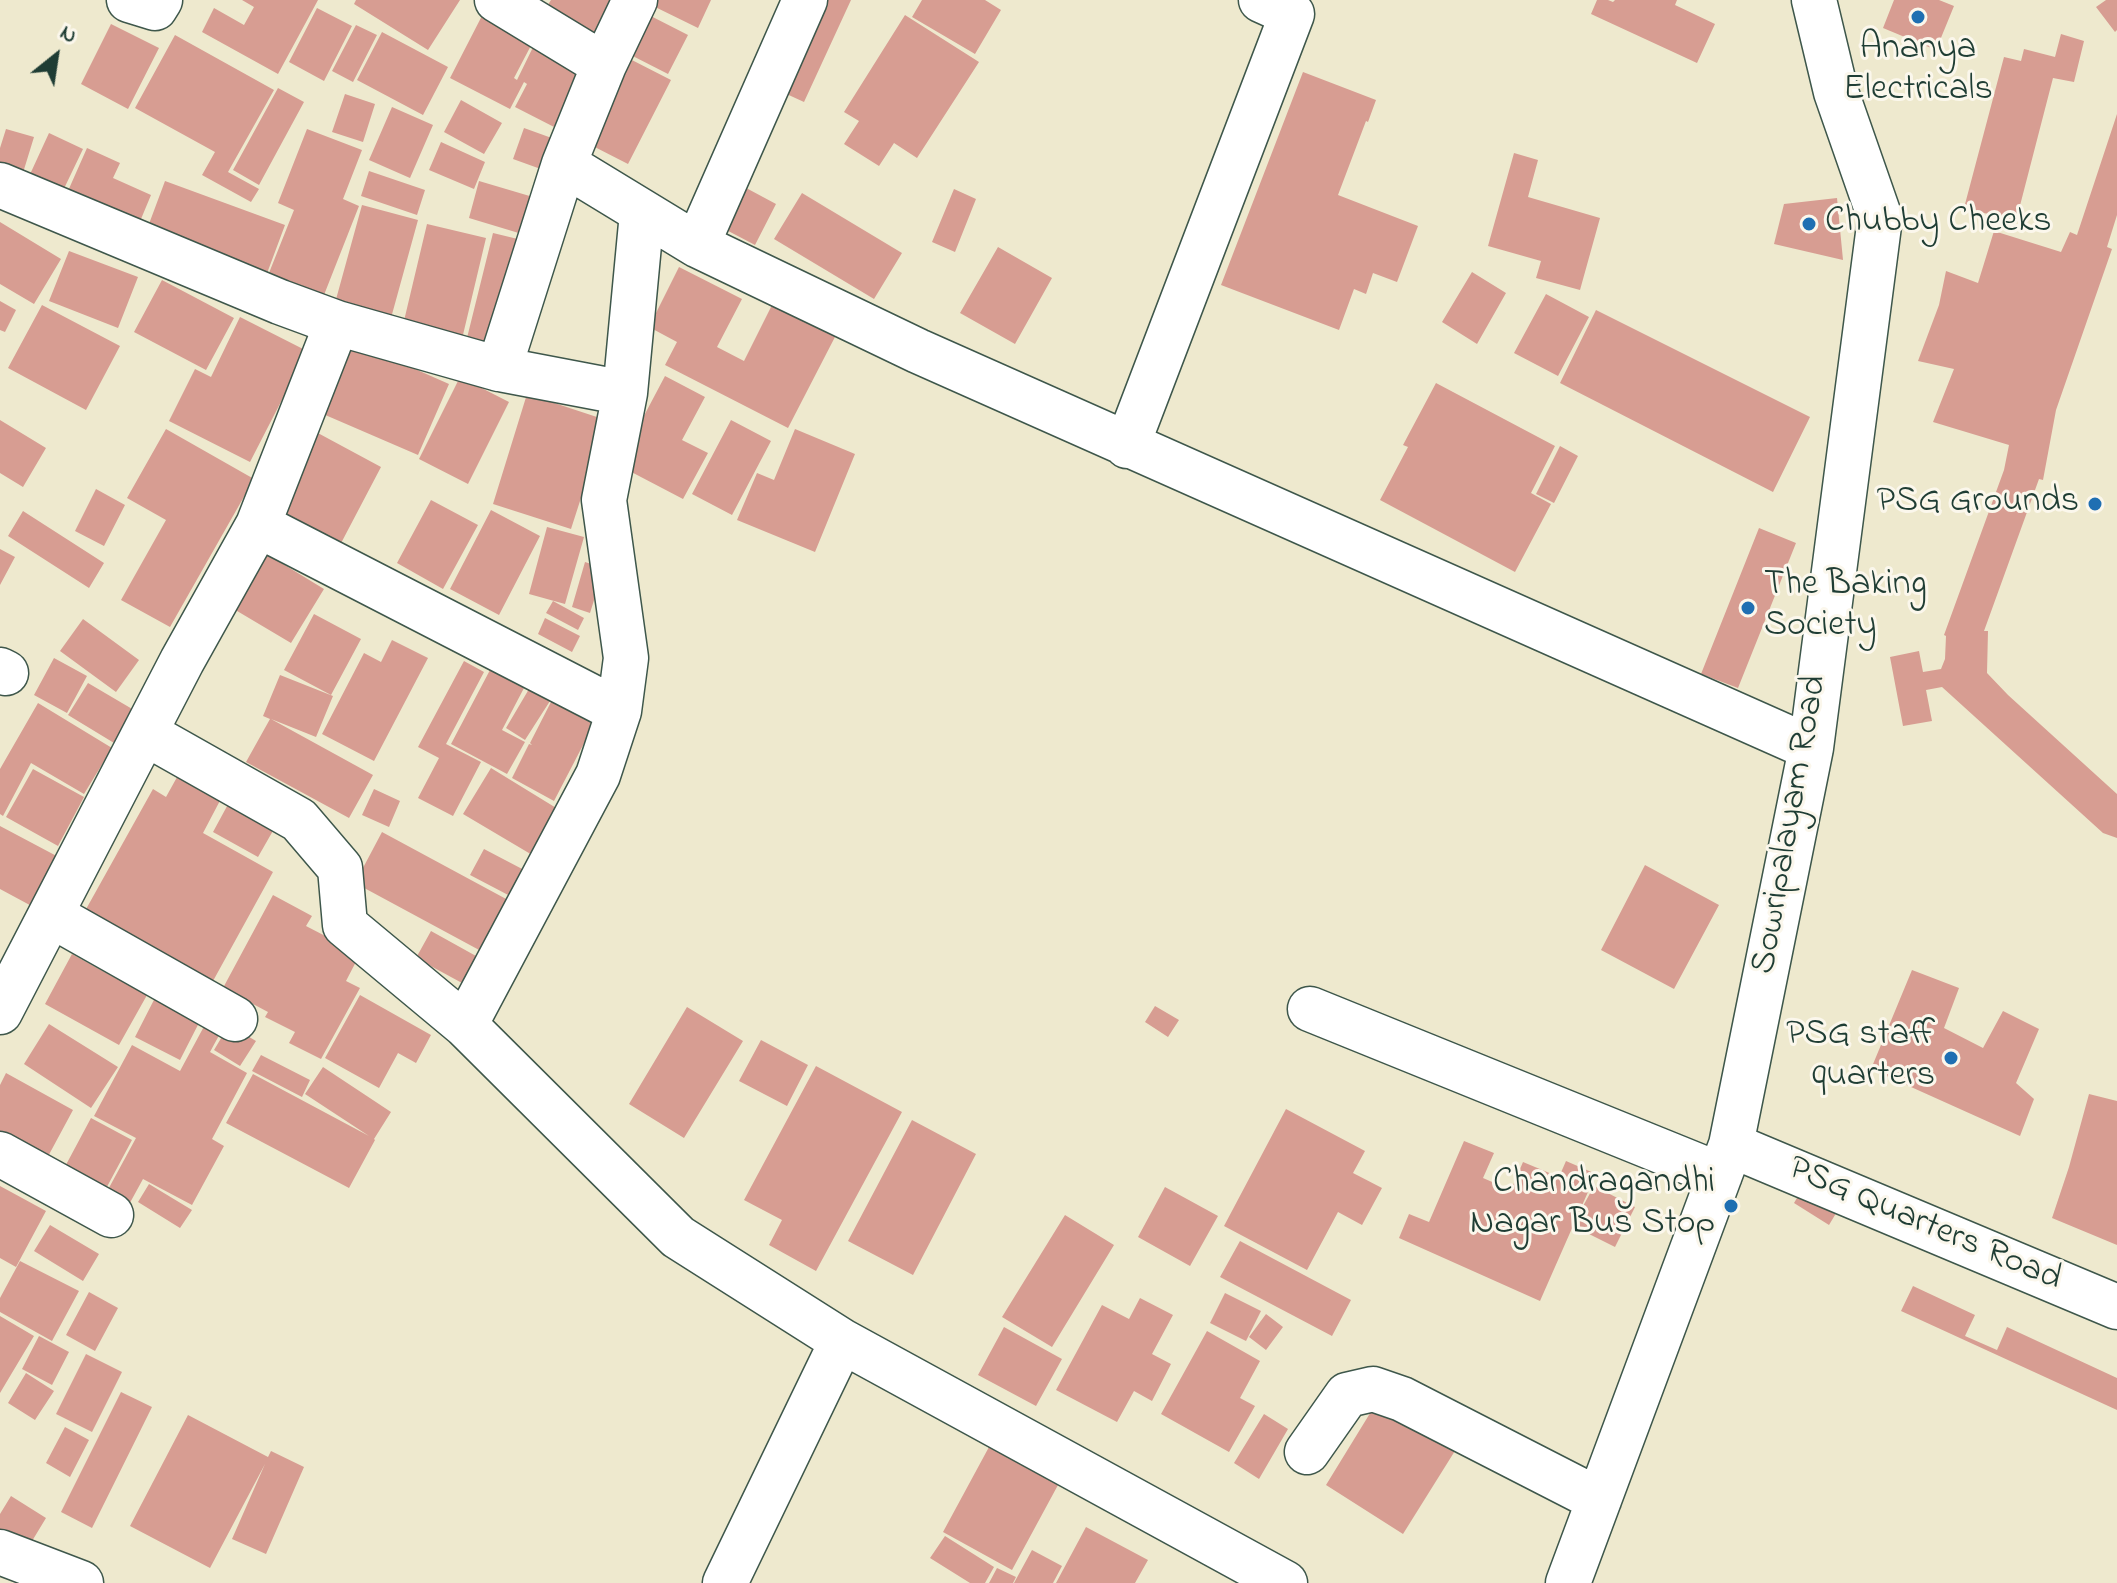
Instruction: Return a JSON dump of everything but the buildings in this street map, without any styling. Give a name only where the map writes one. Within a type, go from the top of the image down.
[{"type":"street","points":[[129,0],[155,8],[160,0]]},
{"type":"street","points":[[497,0],[604,65]]},
{"type":"street","points":[[499,369],[564,164],[604,65],[635,0]]},
{"type":"street","points":[[697,245],[805,0]]},
{"type":"street","points":[[1127,446],[1292,14],[1261,0]]},
{"type":"street","name":"Sowripalayam Road","points":[[1568,1583],[1726,1160],[1811,748],[1880,218],[1836,92],[1814,0]]},
{"type":"street","points":[[564,164],[697,245],[918,351],[1811,748]]},
{"type":"street","points":[[0,185],[337,323],[499,369],[625,393]]},
{"type":"street","points":[[465,1025],[598,775],[619,711],[626,658],[604,500],[625,393],[642,213]]},
{"type":"street","points":[[0,1012],[145,733],[258,525],[337,323]]},
{"type":"street","points":[[258,525],[619,711]]},
{"type":"street","points":[[145,733],[299,820],[340,868],[345,925],[465,1025],[678,1237],[842,1341],[1285,1583]]},
{"type":"street","points":[[51,915],[235,1019]]},
{"type":"street","name":"PSG Quarters Road","points":[[1310,1009],[1726,1160],[2117,1307]]},
{"type":"street","points":[[0,1154],[111,1215]]},
{"type":"street","points":[[725,1583],[842,1341]]},
{"type":"street","points":[[1307,1452],[1347,1395],[1373,1389],[1433,1413],[1599,1500]]},
{"type":"street","points":[[0,1552],[81,1583]]},
{"type":"place","name":"Ananya Electricals","points":[[1918,17]]},
{"type":"place","name":"Chubby Cheeks","points":[[1809,224]]},
{"type":"place","name":"PSG Grounds","points":[[2095,504]]},
{"type":"place","name":"The Baking Society","points":[[1748,608]]},
{"type":"place","name":"PSG staff quarters","points":[[1951,1058]]},
{"type":"place","name":"Chandragandhi Nagar Bus Stop","points":[[1731,1206]]}]
